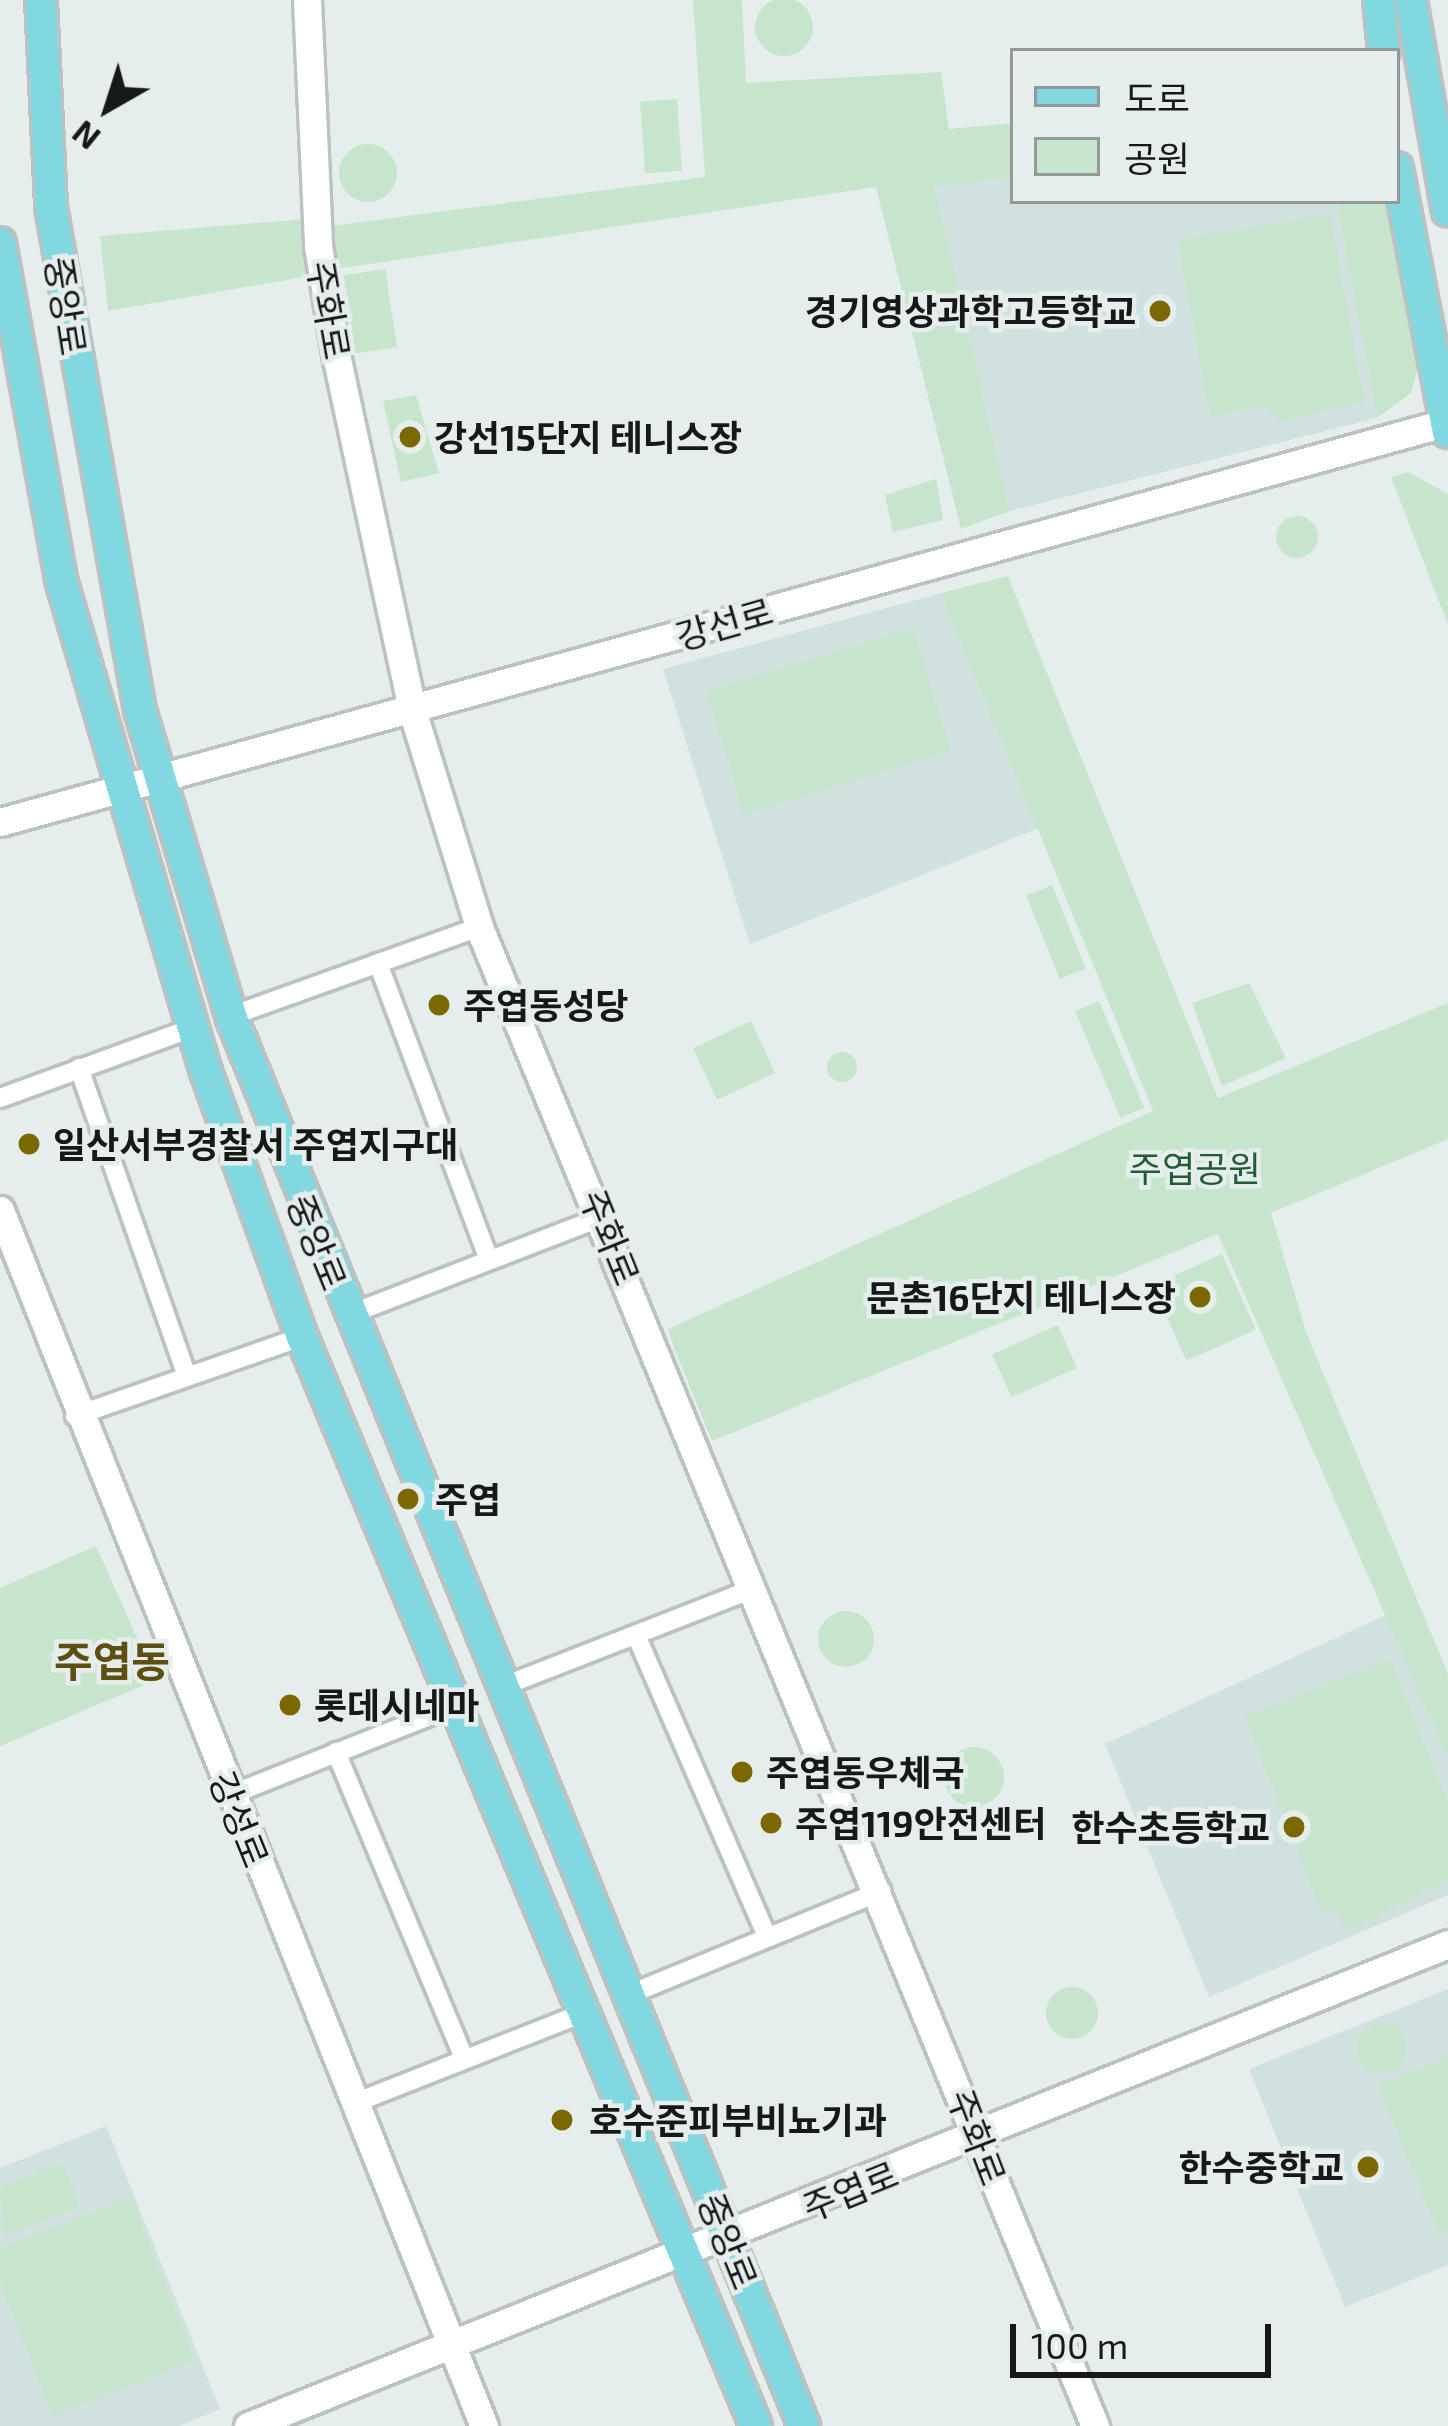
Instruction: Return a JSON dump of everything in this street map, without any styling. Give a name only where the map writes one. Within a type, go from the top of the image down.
[{"type":"main road","name":"중앙로","points":[[41,0],[51,207],[158,771],[231,1016],[348,1315],[804,2426]]},
{"type":"main road","points":[[1378,0],[1384,48]]},
{"type":"main road","points":[[1411,0],[1448,211]]},
{"type":"main road","points":[[1400,183],[1447,426]]},
{"type":"main road","name":"중앙로","points":[[0,243],[62,583],[116,784],[192,1028],[302,1337],[462,1703],[756,2426]]},
{"type":"street","name":"주화로","points":[[307,0],[318,246],[412,710],[479,927],[604,1216],[1095,2426]]},
{"type":"street","name":"강선로","points":[[0,822],[158,771],[412,710],[1447,426]]},
{"type":"street","points":[[231,1016],[479,927]]},
{"type":"street","points":[[378,963],[488,1257]]},
{"type":"street","points":[[0,1098],[192,1028]]},
{"type":"street","points":[[79,1068],[187,1377]]},
{"type":"street","name":"강성로","points":[[0,1210],[74,1417],[357,2102],[484,2426]]},
{"type":"street","points":[[348,1315],[604,1216]]},
{"type":"street","points":[[74,1417],[302,1337]]},
{"type":"street","points":[[501,1687],[755,1588]]},
{"type":"street","points":[[636,1635],[767,1936]]},
{"type":"street","points":[[230,1795],[462,1703]]},
{"type":"street","points":[[336,1752],[464,2058]]},
{"type":"street","points":[[628,1995],[881,1891]]},
{"type":"street","name":"주엽로","points":[[248,2426],[686,2257],[1448,1944]]},
{"type":"street","points":[[357,2102],[587,2011]]},
{"type":"shaded area","name":"경기영상과학고등학교","points":[[1010,177],[1010,204],[1337,204],[1377,418],[1010,511],[935,186]]},
{"type":"shaded area","points":[[941,593],[1039,828],[750,944],[663,669]]},
{"type":"shaded area","name":"한수초등학교","points":[[1390,1613],[1448,1758],[1448,1895],[1209,1997],[1105,1744]]},
{"type":"shaded area","name":"한수중학교","points":[[1448,1989],[1448,2265],[1345,2307],[1249,2069]]},
{"type":"shaded area","points":[[106,2126],[220,2409],[179,2426],[0,2426],[0,2168]]},
{"type":"green space","points":[[693,0],[742,0],[746,83],[941,72],[949,129],[1010,123],[1010,177],[935,187],[1010,511],[961,529],[876,187],[337,269],[331,226],[705,177]]},
{"type":"green space","points":[[773,1],[795,1],[810,16],[810,38],[795,53],[773,53],[758,38],[758,16]]},
{"type":"green space","points":[[677,99],[682,171],[645,173],[640,102]]},
{"type":"green space","points":[[368,144],[389,152],[397,173],[389,194],[368,202],[347,194],[339,173],[347,152]]},
{"type":"green space","points":[[1337,204],[1386,204],[1418,369],[1411,393],[1377,418]]},
{"type":"green space","points":[[1330,214],[1364,402],[1281,421],[1265,406],[1210,417],[1178,240]]},
{"type":"green space","points":[[305,219],[310,276],[108,311],[100,236]]},
{"type":"green space","points":[[385,269],[397,347],[356,354],[344,276]]},
{"type":"green space","name":"강선15단지 테니스장","points":[[416,395],[439,473],[401,482],[383,401]]},
{"type":"green space","points":[[1408,472],[1448,494],[1448,625],[1391,477]]},
{"type":"green space","points":[[936,479],[943,520],[893,532],[885,495]]},
{"type":"green space","points":[[1297,516],[1312,522],[1318,537],[1312,552],[1297,558],[1282,552],[1276,537],[1282,522]]},
{"type":"green space","name":"주엽공원","points":[[1008,576],[1218,1098],[1448,1003],[1448,1139],[1271,1213],[1306,1332],[1448,1674],[1448,1758],[1218,1234],[712,1441],[674,1348],[668,1329],[1153,1111],[941,593]]},
{"type":"green space","points":[[913,628],[951,751],[744,815],[706,691]]},
{"type":"green space","points":[[1052,885],[1086,968],[1060,979],[1026,895]]},
{"type":"green space","points":[[1249,983],[1286,1058],[1222,1086],[1192,1003]]},
{"type":"green space","points":[[1099,1001],[1144,1108],[1120,1118],[1075,1011]]},
{"type":"green space","points":[[751,1021],[775,1073],[717,1100],[693,1048]]},
{"type":"green space","points":[[842,1052],[853,1056],[857,1067],[853,1078],[842,1082],[831,1078],[827,1067],[831,1056]]},
{"type":"green space","name":"문촌16단지 테니스장","points":[[1222,1254],[1256,1330],[1186,1361],[1153,1285]]},
{"type":"green space","points":[[1058,1325],[1077,1368],[1011,1397],[992,1354]]},
{"type":"green space","points":[[96,1546],[156,1680],[0,1746],[0,1588]]},
{"type":"green space","points":[[846,1611],[866,1619],[874,1639],[866,1659],[846,1667],[826,1659],[818,1639],[826,1619]]},
{"type":"green space","points":[[1390,1659],[1448,1803],[1448,1881],[1346,1930],[1336,1908],[1322,1913],[1245,1717]]},
{"type":"green space","points":[[974,1747],[995,1756],[1004,1777],[995,1798],[974,1807],[953,1798],[944,1777],[953,1756]]},
{"type":"green space","points":[[1072,1987],[1090,1995],[1098,2013],[1090,2031],[1072,2039],[1054,2031],[1046,2013],[1054,1995]]},
{"type":"green space","points":[[1382,2023],[1399,2031],[1407,2048],[1399,2065],[1382,2073],[1365,2065],[1357,2048],[1365,2031]]},
{"type":"green space","points":[[1448,2057],[1448,2230],[1439,2234],[1378,2085]]},
{"type":"green space","points":[[63,2163],[80,2207],[4,2236],[0,2187]]},
{"type":"green space","points":[[131,2197],[195,2360],[53,2416],[0,2282],[0,2248]]},
{"type":"place","name":"경기영상과학고등학교","points":[[1160,311]]},
{"type":"place","name":"강선15단지 테니스장","points":[[410,437]]},
{"type":"place","name":"주엽동성당","points":[[439,1005]]},
{"type":"place","name":"일산서부경찰서 주엽지구대","points":[[29,1144]]},
{"type":"place","name":"문촌16단지 테니스장","points":[[1200,1297]]},
{"type":"place","name":"주엽","points":[[408,1499]]},
{"type":"place","name":"롯데시네마","points":[[290,1705]]},
{"type":"place","name":"주엽동우체국","points":[[742,1772]]},
{"type":"place","name":"주엽119안전센터","points":[[771,1823]]},
{"type":"place","name":"한수초등학교","points":[[1294,1827]]},
{"type":"place","name":"호수준피부비뇨기과","points":[[562,2120]]},
{"type":"place","name":"한수중학교","points":[[1368,2167]]},
{"type":"district","name":"주엽동","points":[[112,1660]]}]
